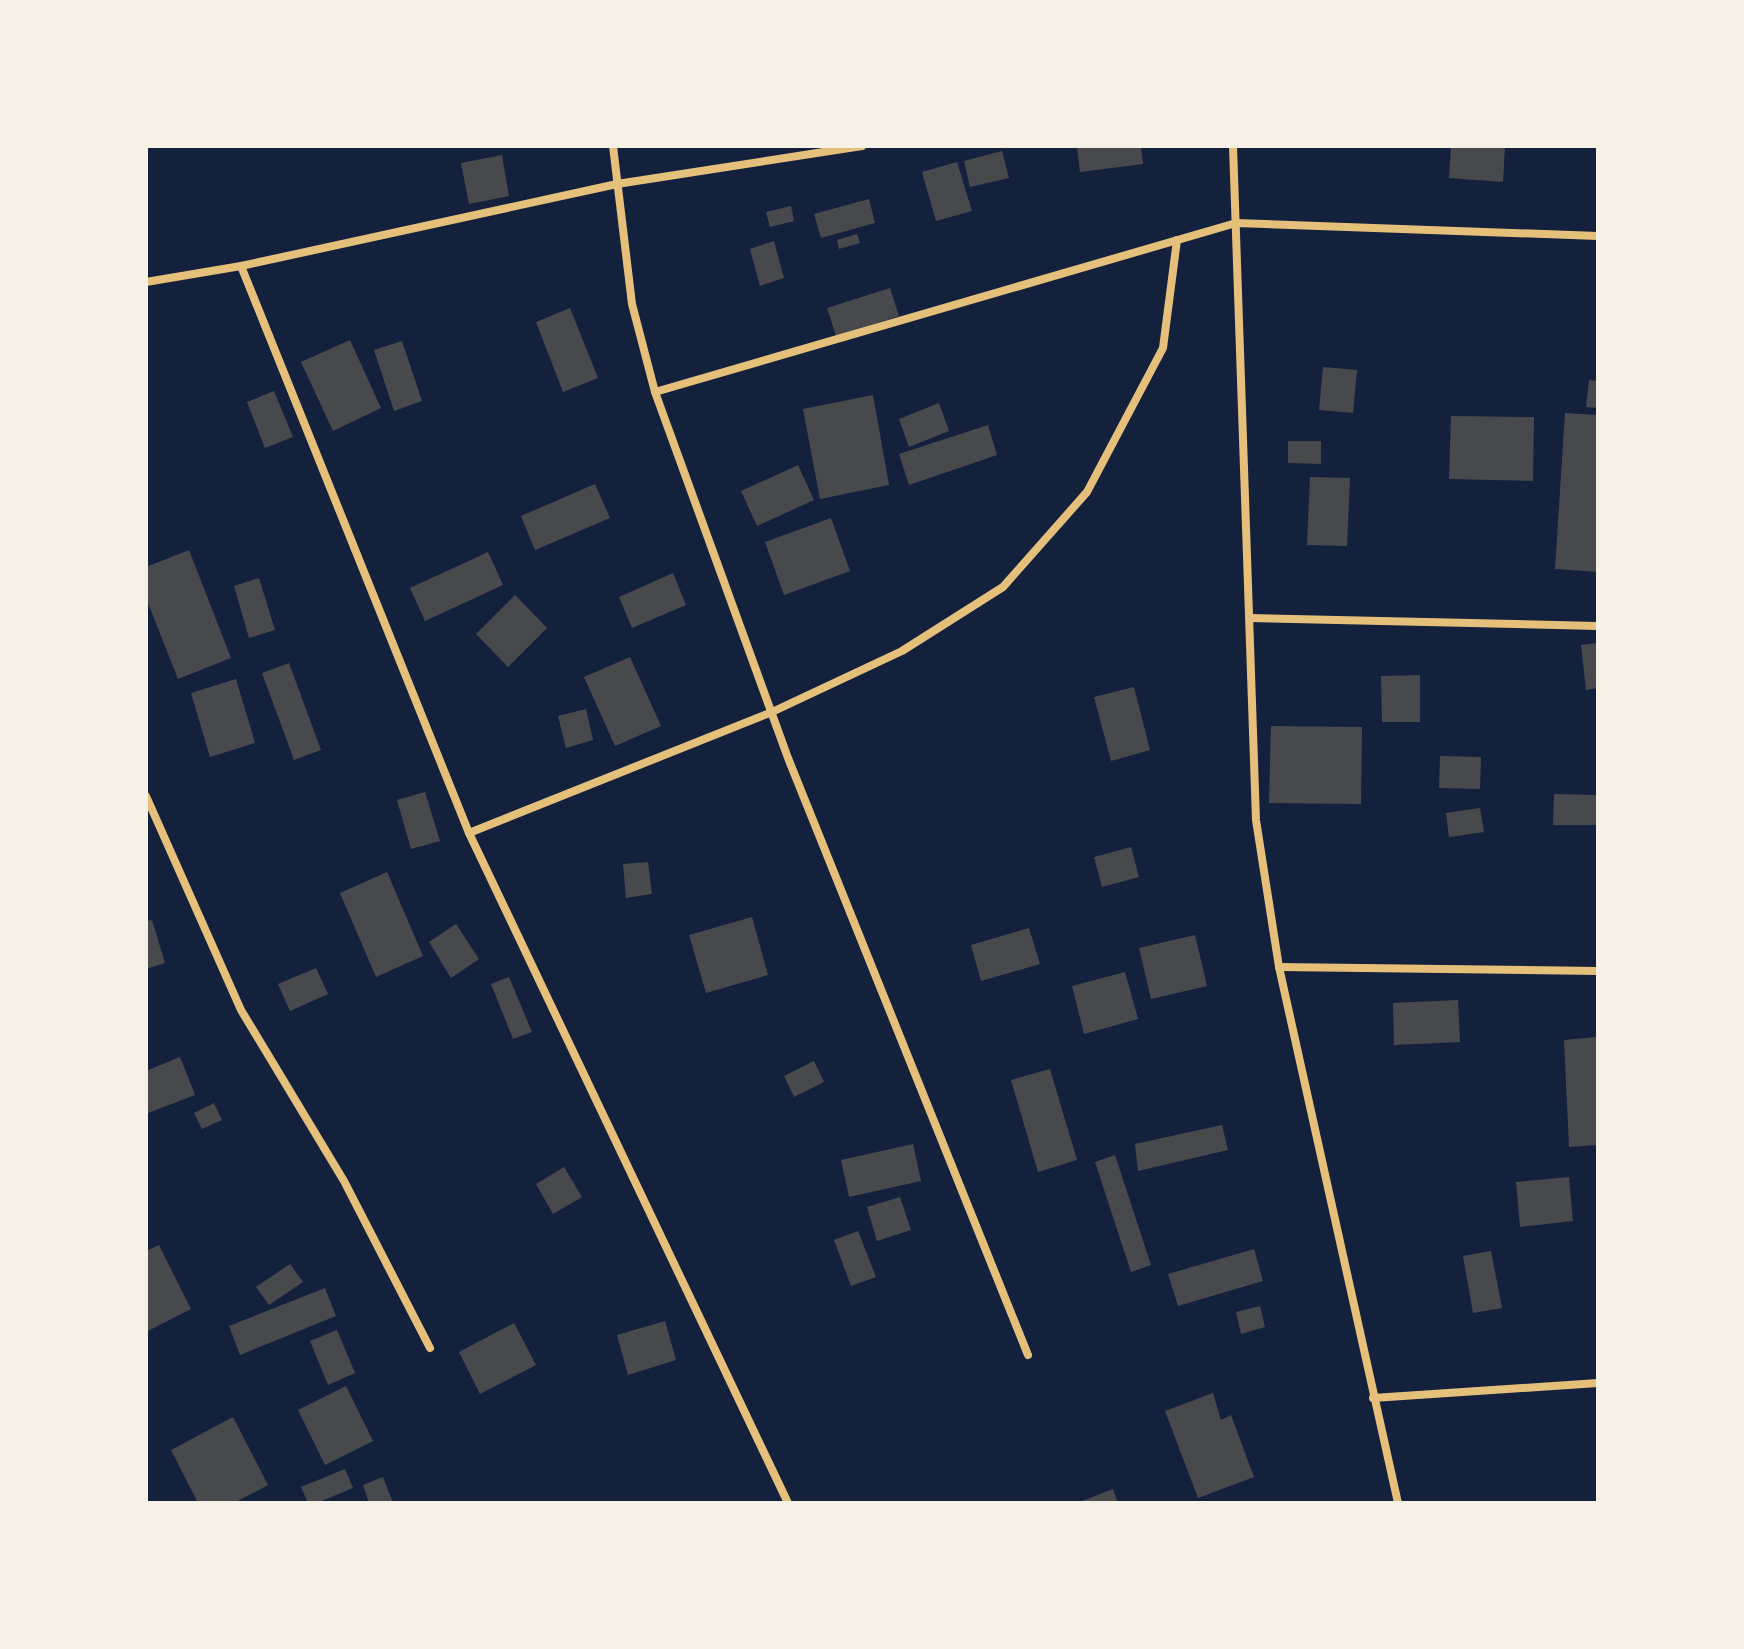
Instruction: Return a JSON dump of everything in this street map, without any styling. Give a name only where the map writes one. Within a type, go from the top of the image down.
[{"type":"street","points":[[613,146],[632,304],[655,392],[772,712],[1028,1355]]},
{"type":"street","points":[[146,282],[241,266],[617,184],[862,146]]},
{"type":"street","points":[[1233,146],[1256,820],[1279,967],[1398,1503]]},
{"type":"street","points":[[655,392],[1236,223],[1598,236]]},
{"type":"street","points":[[469,833],[772,712],[902,651],[1003,587],[1087,492],[1163,348],[1177,240]]},
{"type":"street","points":[[241,266],[469,833],[788,1503]]},
{"type":"street","points":[[1250,618],[1598,626]]},
{"type":"street","points":[[146,796],[241,1010],[344,1181],[430,1348]]},
{"type":"street","points":[[1279,967],[1598,971]]},
{"type":"street","points":[[1373,1398],[1598,1383]]},
{"type":"building","points":[[1077,146],[1141,146],[1143,164],[1080,172]]},
{"type":"building","points":[[1451,146],[1505,146],[1503,182],[1449,178]]},
{"type":"building","points":[[1002,151],[1009,178],[970,187],[964,161]]},
{"type":"building","points":[[502,155],[509,196],[469,204],[461,163]]},
{"type":"building","points":[[957,162],[972,211],[936,221],[922,172]]},
{"type":"building","points":[[869,199],[875,223],[821,238],[814,214]]},
{"type":"building","points":[[791,206],[794,221],[770,227],[766,212]]},
{"type":"building","points":[[857,234],[860,243],[839,249],[837,240]]},
{"type":"building","points":[[774,241],[784,278],[760,286],[750,249]]},
{"type":"building","points":[[890,288],[899,316],[836,336],[827,308]]},
{"type":"building","points":[[570,308],[598,378],[563,392],[536,322]]},
{"type":"building","points":[[350,340],[381,408],[333,431],[301,362]]},
{"type":"building","points":[[402,341],[422,401],[394,411],[374,350]]},
{"type":"building","points":[[1323,367],[1357,370],[1353,413],[1319,410]]},
{"type":"building","points":[[1589,380],[1598,381],[1598,408],[1586,407]]},
{"type":"building","points":[[274,391],[293,437],[265,448],[247,402]]},
{"type":"building","points":[[873,395],[889,485],[820,499],[803,409]]},
{"type":"building","points":[[939,403],[949,431],[909,447],[899,419]]},
{"type":"building","points":[[1565,413],[1598,415],[1598,572],[1555,569]]},
{"type":"building","points":[[1451,416],[1534,417],[1533,481],[1449,479]]},
{"type":"building","points":[[988,425],[997,455],[909,485],[899,454]]},
{"type":"building","points":[[1288,441],[1321,441],[1321,464],[1288,463]]},
{"type":"building","points":[[798,465],[814,500],[757,526],[741,491]]},
{"type":"building","points":[[1310,477],[1350,478],[1347,546],[1307,545]]},
{"type":"building","points":[[595,484],[610,518],[535,550],[521,516]]},
{"type":"building","points":[[831,518],[850,571],[784,595],[765,542]]},
{"type":"building","points":[[189,550],[231,658],[178,679],[146,598],[146,567]]},
{"type":"building","points":[[488,552],[503,585],[425,621],[410,588]]},
{"type":"building","points":[[673,573],[686,605],[632,628],[619,597]]},
{"type":"building","points":[[259,578],[275,630],[249,638],[234,586]]},
{"type":"building","points":[[515,595],[547,628],[508,667],[476,634]]},
{"type":"building","points":[[1598,643],[1598,688],[1586,690],[1581,645]]},
{"type":"building","points":[[630,657],[661,726],[615,746],[584,677]]},
{"type":"building","points":[[289,663],[321,750],[294,760],[262,673]]},
{"type":"building","points":[[1420,675],[1420,722],[1382,722],[1381,676]]},
{"type":"building","points":[[236,679],[255,743],[210,757],[191,693]]},
{"type":"building","points":[[1134,687],[1150,750],[1111,761],[1094,697]]},
{"type":"building","points":[[586,709],[593,740],[566,748],[558,716]]},
{"type":"building","points":[[1271,726],[1362,727],[1361,804],[1269,803]]},
{"type":"building","points":[[1440,756],[1481,757],[1480,789],[1439,788]]},
{"type":"building","points":[[425,792],[440,841],[411,849],[397,800]]},
{"type":"building","points":[[1554,794],[1598,795],[1598,825],[1553,825]]},
{"type":"building","points":[[1480,808],[1484,832],[1449,837],[1446,813]]},
{"type":"building","points":[[1131,847],[1139,877],[1102,887],[1094,857]]},
{"type":"building","points":[[648,862],[652,894],[626,898],[623,864]]},
{"type":"building","points":[[387,872],[423,956],[376,977],[340,893]]},
{"type":"building","points":[[752,917],[768,975],[706,993],[689,935]]},
{"type":"building","points":[[152,920],[165,963],[146,969],[146,921]]},
{"type":"building","points":[[456,924],[479,959],[451,978],[429,942]]},
{"type":"building","points":[[1029,928],[1040,964],[981,981],[971,945]]},
{"type":"building","points":[[1195,935],[1207,986],[1151,999],[1139,948]]},
{"type":"building","points":[[316,968],[328,994],[290,1011],[278,984]]},
{"type":"building","points":[[1125,972],[1138,1019],[1084,1034],[1072,986]]},
{"type":"building","points":[[509,977],[532,1032],[513,1039],[491,984]]},
{"type":"building","points":[[1458,1000],[1460,1042],[1394,1045],[1393,1003]]},
{"type":"building","points":[[1598,1037],[1598,1145],[1569,1147],[1564,1040]]},
{"type":"building","points":[[180,1057],[195,1095],[148,1113],[146,1071]]},
{"type":"building","points":[[814,1061],[824,1082],[794,1097],[784,1076]]},
{"type":"building","points":[[1050,1069],[1077,1160],[1038,1172],[1011,1080]]},
{"type":"building","points":[[214,1103],[222,1120],[202,1129],[194,1113]]},
{"type":"building","points":[[1222,1125],[1228,1150],[1138,1171],[1135,1144]]},
{"type":"building","points":[[913,1144],[921,1181],[849,1197],[841,1160]]},
{"type":"building","points":[[1115,1155],[1151,1265],[1131,1272],[1095,1162]]},
{"type":"building","points":[[564,1167],[582,1197],[553,1214],[536,1184]]},
{"type":"building","points":[[1569,1177],[1573,1221],[1520,1227],[1516,1182]]},
{"type":"building","points":[[900,1197],[911,1230],[877,1241],[867,1207]]},
{"type":"building","points":[[858,1231],[876,1277],[851,1286],[834,1240]]},
{"type":"building","points":[[159,1245],[191,1309],[146,1332],[146,1251]]},
{"type":"building","points":[[1254,1249],[1263,1281],[1178,1306],[1168,1274]]},
{"type":"building","points":[[1491,1251],[1502,1308],[1473,1313],[1463,1256]]},
{"type":"building","points":[[290,1264],[303,1282],[269,1305],[256,1287]]},
{"type":"building","points":[[325,1288],[336,1316],[240,1355],[229,1326]]},
{"type":"building","points":[[1260,1306],[1265,1327],[1241,1334],[1236,1312]]},
{"type":"building","points":[[665,1321],[676,1360],[628,1375],[617,1335]]},
{"type":"building","points":[[514,1323],[536,1365],[480,1394],[459,1352]]},
{"type":"building","points":[[337,1330],[355,1373],[328,1385],[310,1341]]},
{"type":"building","points":[[346,1386],[373,1441],[325,1465],[298,1410]]},
{"type":"building","points":[[1213,1393],[1221,1420],[1231,1415],[1254,1477],[1198,1498],[1165,1411]]},
{"type":"building","points":[[233,1417],[268,1485],[234,1503],[198,1503],[171,1450]]},
{"type":"building","points":[[345,1469],[353,1488],[317,1503],[308,1503],[301,1487]]},
{"type":"building","points":[[383,1477],[393,1503],[369,1503],[363,1485]]},
{"type":"building","points":[[1113,1489],[1118,1503],[1077,1503]]}]
